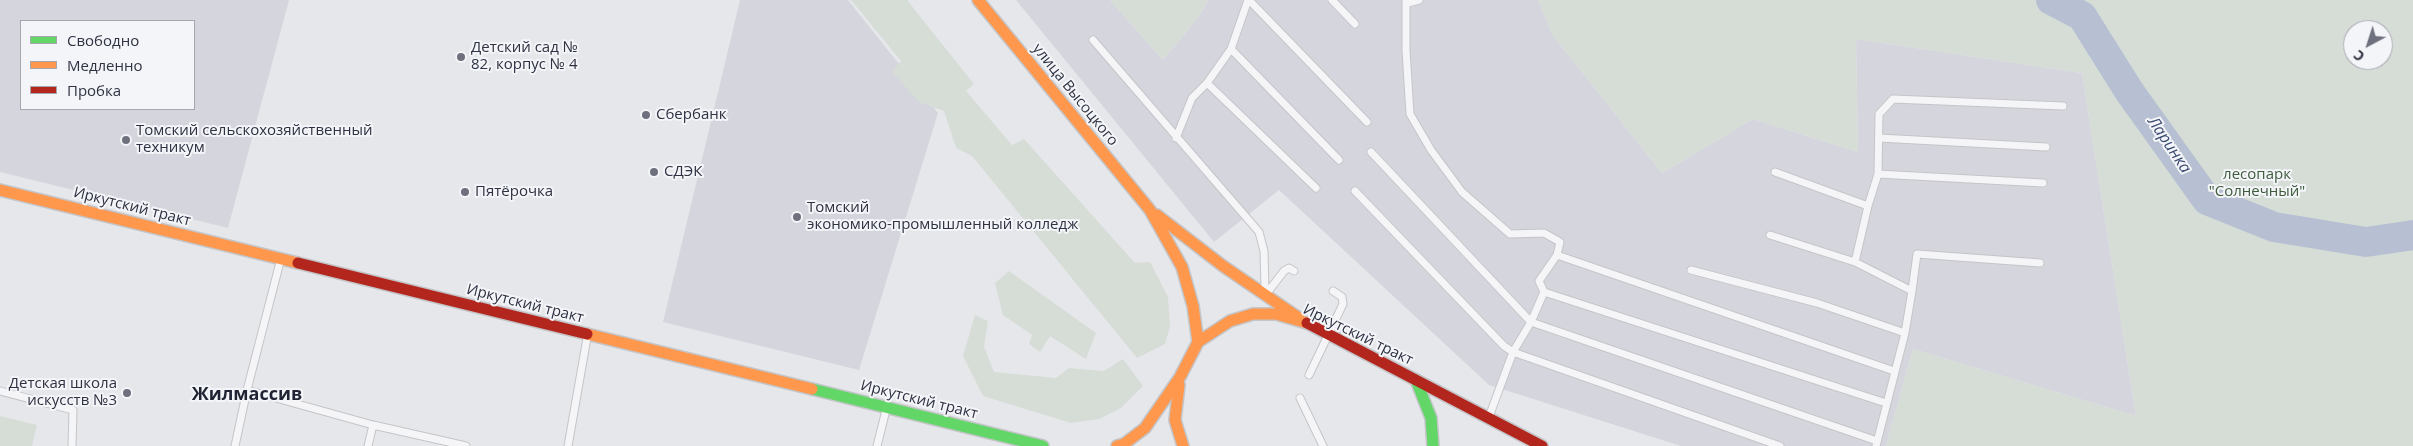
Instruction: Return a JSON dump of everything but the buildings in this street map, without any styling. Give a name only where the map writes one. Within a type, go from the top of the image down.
[{"type":"main road","name":"улица Высоцкого","points":[[978,0],[1150,210],[1182,267],[1193,306],[1198,342]]},
{"type":"main road","name":"Иркутский тракт","points":[[0,190],[1044,446]]},
{"type":"main road","name":"улица Высоцкого","points":[[1150,210],[1223,266],[1305,322]]},
{"type":"main road","name":"Иркутский тракт","points":[[1117,446],[1124,444],[1145,428],[1180,377],[1198,342],[1230,321],[1253,314],[1276,314],[1305,322],[1542,446]]},
{"type":"main road","points":[[1180,377],[1175,420],[1183,446]]},
{"type":"main road","points":[[1416,380],[1430,418],[1433,446]]},
{"type":"lane","points":[[1176,138],[1192,98],[1207,84],[1231,50],[1248,0],[1367,122]]},
{"type":"lane","points":[[1332,0],[1356,24]]},
{"type":"lane","points":[[1419,0],[1407,2],[1406,50],[1410,114],[1431,150],[1462,192],[1510,234],[1544,232],[1560,242],[1557,256],[1539,281],[1544,292],[1886,403]]},
{"type":"lane","points":[[1093,40],[1259,232],[1264,251],[1265,295]]},
{"type":"lane","points":[[1231,50],[1339,160]]},
{"type":"lane","points":[[1207,84],[1316,188]]},
{"type":"lane","points":[[1855,262],[1868,206],[1878,174],[1878,114],[1892,99],[2063,106]]},
{"type":"lane","points":[[1879,138],[2046,147]]},
{"type":"lane","points":[[1371,152],[1531,322],[1876,444],[1904,333],[1918,254],[2040,263]]},
{"type":"lane","points":[[1775,172],[1868,206]]},
{"type":"lane","points":[[1878,174],[2043,184]]},
{"type":"lane","points":[[1355,191],[1504,346],[1513,352],[1780,446]]},
{"type":"lane","points":[[1770,235],[1855,262],[1912,291]]},
{"type":"lane","points":[[1557,256],[1894,371]]},
{"type":"lane","points":[[235,446],[247,390],[281,259]]},
{"type":"lane","points":[[1265,295],[1284,271],[1289,268],[1294,271]]},
{"type":"lane","points":[[1691,270],[1817,303],[1904,333]]},
{"type":"lane","points":[[1310,375],[1344,301],[1342,297],[1333,291]]},
{"type":"lane","points":[[1488,419],[1513,352],[1531,322],[1544,292]]},
{"type":"lane","points":[[568,446],[587,334]]},
{"type":"lane","points":[[247,390],[373,425],[454,445],[466,446]]},
{"type":"lane","points":[[0,391],[72,410],[72,446]]},
{"type":"lane","points":[[1300,398],[1323,446]]},
{"type":"lane","points":[[877,446],[886,407]]},
{"type":"lane","points":[[368,446],[373,425]]},
{"type":"shaded area","name":"Томский сельскохозяйственный техникум","points":[[0,0],[289,0],[228,228],[0,172]]},
{"type":"shaded area","name":"Томский экономико-промышленный колледж","points":[[740,0],[848,0],[938,113],[859,370],[663,322]]},
{"type":"shaded area","points":[[1016,0],[1110,0],[1163,60],[1200,15],[1208,0],[1538,0],[1552,34],[1662,173],[1753,119],[1858,152],[1856,39],[2082,73],[2136,416],[1913,349],[1886,446],[1681,446],[1489,385],[1279,190],[1214,242]]},
{"type":"green space","points":[[851,0],[907,0],[974,84],[966,91],[1012,145],[1024,139],[1135,263],[1150,262],[1168,297],[1170,327],[1165,344],[1137,358],[972,156],[956,148],[944,111],[919,102],[892,72],[901,61]]},
{"type":"green space","points":[[1110,0],[1208,0],[1200,15],[1163,60]]},
{"type":"green space","name":"лесопарк \"Солнечный\"","points":[[1538,0],[2413,0],[2413,446],[1886,446],[1913,349],[2136,416],[2082,73],[1856,39],[1858,152],[1753,119],[1662,173],[1552,34]]},
{"type":"green space","points":[[1009,271],[1096,333],[1086,359],[1050,336],[1040,352],[1029,344],[1032,335],[1003,315],[995,283]]},
{"type":"green space","points":[[975,315],[988,321],[984,347],[994,372],[1056,378],[1069,368],[1104,371],[1123,359],[1143,386],[1121,408],[1099,419],[1071,423],[983,396],[963,356]]},
{"type":"green space","points":[[0,416],[37,425],[32,446],[0,446]]},
{"type":"waterway","name":"Ларинка","points":[[2051,0],[2082,16],[2129,91],[2207,200],[2274,227],[2366,242],[2413,235]]},
{"type":"traffic: fast","points":[[1416,380],[1431,418],[1433,446]]},
{"type":"traffic: fast","points":[[812,389],[1043,446]]},
{"type":"traffic: slow","points":[[978,0],[1150,210],[1182,267],[1193,306],[1198,342]]},
{"type":"traffic: slow","points":[[0,190],[298,263]]},
{"type":"traffic: slow","points":[[1157,215],[1223,266],[1299,318]]},
{"type":"traffic: slow","points":[[1117,446],[1124,444],[1145,428],[1180,377],[1198,342],[1230,321],[1253,314],[1276,314],[1307,323]]},
{"type":"traffic: slow","points":[[587,334],[812,389]]},
{"type":"traffic: slow","points":[[1179,385],[1175,420],[1183,446]]},
{"type":"traffic: jam","points":[[298,263],[587,334]]},
{"type":"traffic: jam","points":[[1307,323],[1542,446]]},
{"type":"place","name":"Детский сад № 82, корпус № 4","points":[[461,57]]},
{"type":"place","name":"Сбербанк","points":[[646,115]]},
{"type":"place","name":"Томский сельскохозяйственный техникум","points":[[126,140]]},
{"type":"place","name":"СДЭК","points":[[654,172]]},
{"type":"place","name":"Пятёрочка","points":[[465,192]]},
{"type":"place","name":"Томский экономико-промышленный колледж","points":[[797,217]]},
{"type":"place","name":"Детская школа искусств №3","points":[[127,393]]},
{"type":"district","name":"Жилмассив","points":[[247,395]]}]
